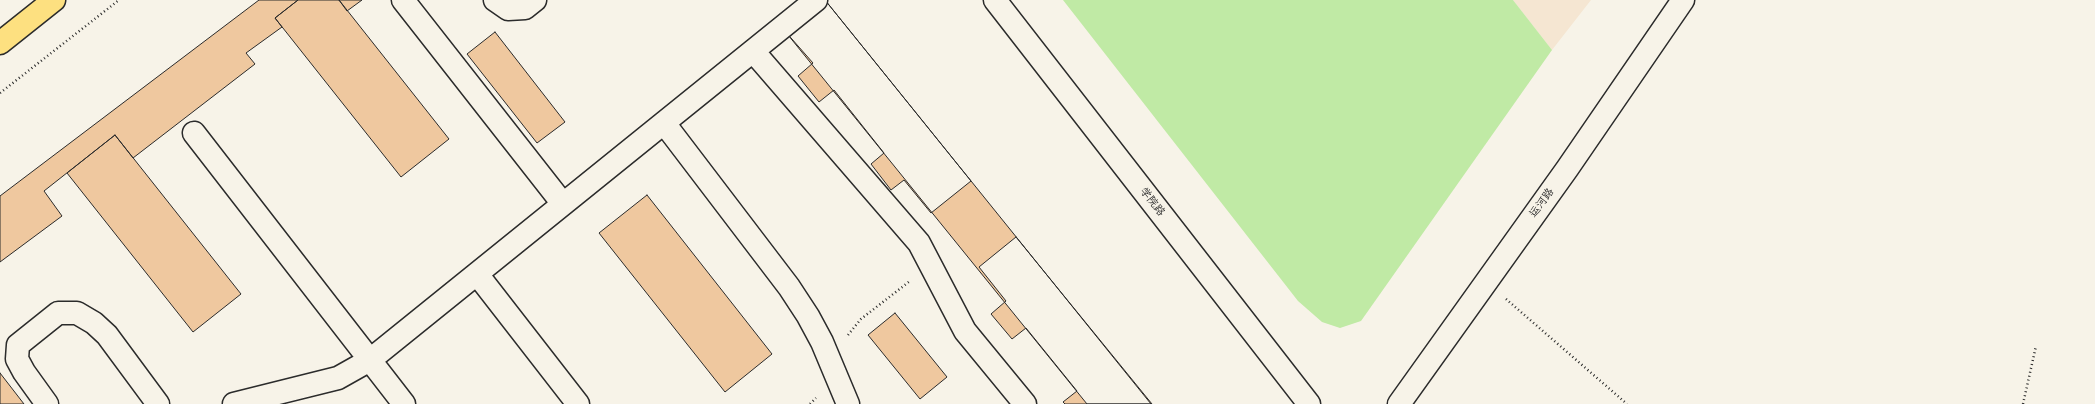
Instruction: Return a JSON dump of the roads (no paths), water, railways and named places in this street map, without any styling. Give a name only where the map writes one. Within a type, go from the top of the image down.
[{"type":"main road","points":[[0,43],[54,0]]},
{"type":"street","points":[[403,0],[564,204]]},
{"type":"street","points":[[495,0],[508,9],[525,8],[535,0]]},
{"type":"street","points":[[234,404],[338,378],[370,360],[816,0]]},
{"type":"street","name":"学院路","points":[[995,0],[1309,404]]},
{"type":"street","name":"运河路","points":[[1399,404],[1683,0]]},
{"type":"street","points":[[753,51],[919,243],[965,331],[1025,404]]},
{"type":"street","points":[[664,123],[788,287],[808,316],[833,368],[848,404]]},
{"type":"street","points":[[194,133],[404,404]]},
{"type":"street","points":[[477,274],[578,404]]},
{"type":"street","points":[[47,404],[24,372],[17,359],[18,345],[58,313],[76,313],[94,323],[107,336],[158,404]]}]
